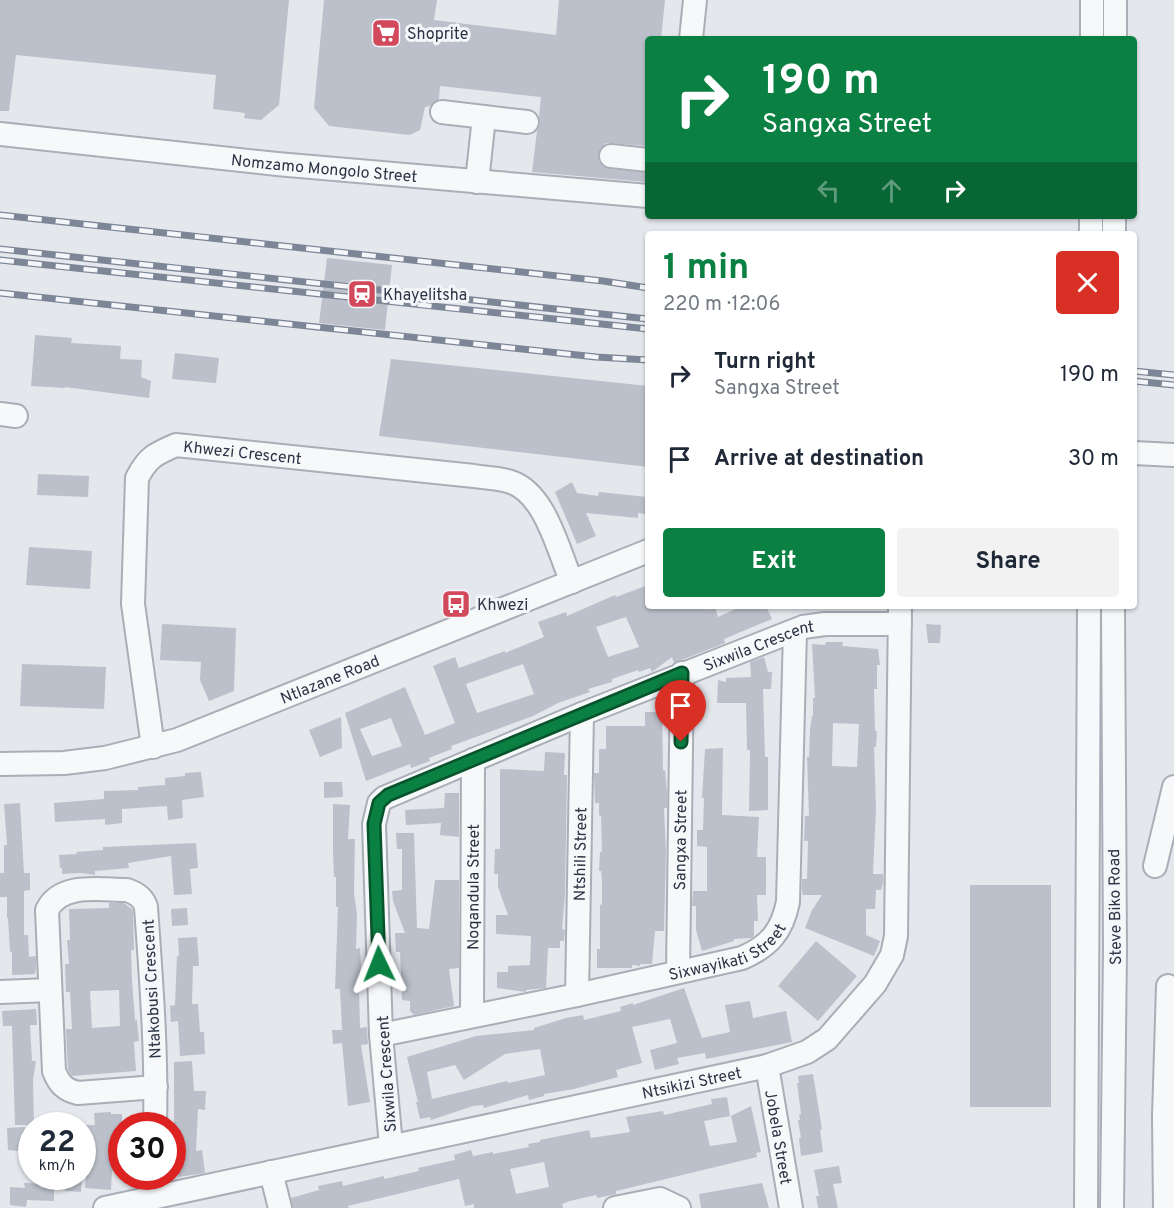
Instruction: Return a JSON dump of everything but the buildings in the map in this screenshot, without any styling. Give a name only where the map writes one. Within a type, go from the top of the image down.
[{"type":"street","points":[[691,36],[695,0]]},
{"type":"street","points":[[1092,0],[1092,36]]},
{"type":"street","points":[[1115,0],[1115,36]]},
{"type":"street","points":[[441,112],[527,122]]},
{"type":"street","points":[[477,182],[484,117]]},
{"type":"street","name":"Nomzamo Mongolo Street","points":[[0,134],[277,164],[645,196]]},
{"type":"street","points":[[611,156],[645,160]]},
{"type":"street","name":"Khwezi Crescent","points":[[153,747],[133,604],[137,478],[145,462],[154,454],[176,444],[474,476],[510,482],[522,488],[540,506],[572,582]]},
{"type":"street","points":[[1137,453],[1174,455]]},
{"type":"street","name":"Ntlazane Road","points":[[0,764],[64,763],[105,758],[177,740],[645,551]]},
{"type":"street","name":"Steve Biko Road","points":[[1086,1208],[1089,609]]},
{"type":"street","name":"Steve Biko Road","points":[[1112,1208],[1115,950],[1113,609]]},
{"type":"street","name":"Sixwila Crescent","points":[[391,1146],[381,1035],[374,824],[379,803],[388,795],[582,714],[682,673],[811,625],[900,615]]},
{"type":"street","name":"Ntsikizi Street","points":[[105,1208],[152,1194],[271,1172],[767,1066],[807,1052],[827,1039],[875,984],[892,955],[896,925],[900,615]]},
{"type":"street","name":"Sixwayikati Street","points":[[381,1035],[742,958],[759,951],[772,940],[785,917],[788,902],[795,631]]},
{"type":"street","name":"Sangxa Street","points":[[678,972],[682,673]]},
{"type":"street","name":"Ntshili Street","points":[[577,995],[582,714]]},
{"type":"street","name":"Noqandula Street","points":[[472,1015],[473,760]]},
{"type":"street","points":[[1155,866],[1174,787]]},
{"type":"street","name":"Ntakobusi Crescent","points":[[155,1112],[156,1087],[146,906],[140,896],[127,890],[73,890],[59,895],[51,902],[47,910],[54,1071],[62,1086],[78,1093],[156,1087]]},
{"type":"street","points":[[1165,1208],[1168,1122],[1168,986]]},
{"type":"street","points":[[0,992],[50,990]]},
{"type":"street","name":"Jobela Street","points":[[767,1066],[791,1208]]},
{"type":"street","points":[[271,1172],[280,1208]]},
{"type":"street","points":[[615,1208],[660,1199],[679,1208]]},
{"type":"railway","points":[[0,215],[645,288]]},
{"type":"railway","points":[[0,249],[645,319]]},
{"type":"railway","points":[[0,260],[645,329]]},
{"type":"railway","points":[[0,293],[596,357],[645,360]]},
{"type":"railway","points":[[1137,371],[1174,375]]},
{"type":"railway","points":[[1137,381],[1174,385]]},
{"type":"place","name":"Shoprite","points":[[386,33]]},
{"type":"place","name":"Khayelitsha","points":[[362,294]]},
{"type":"place","name":"Khwezi","points":[[456,604]]},
{"type":"route","points":[[379,964],[374,824],[379,803],[388,795],[682,673],[681,742]]}]
